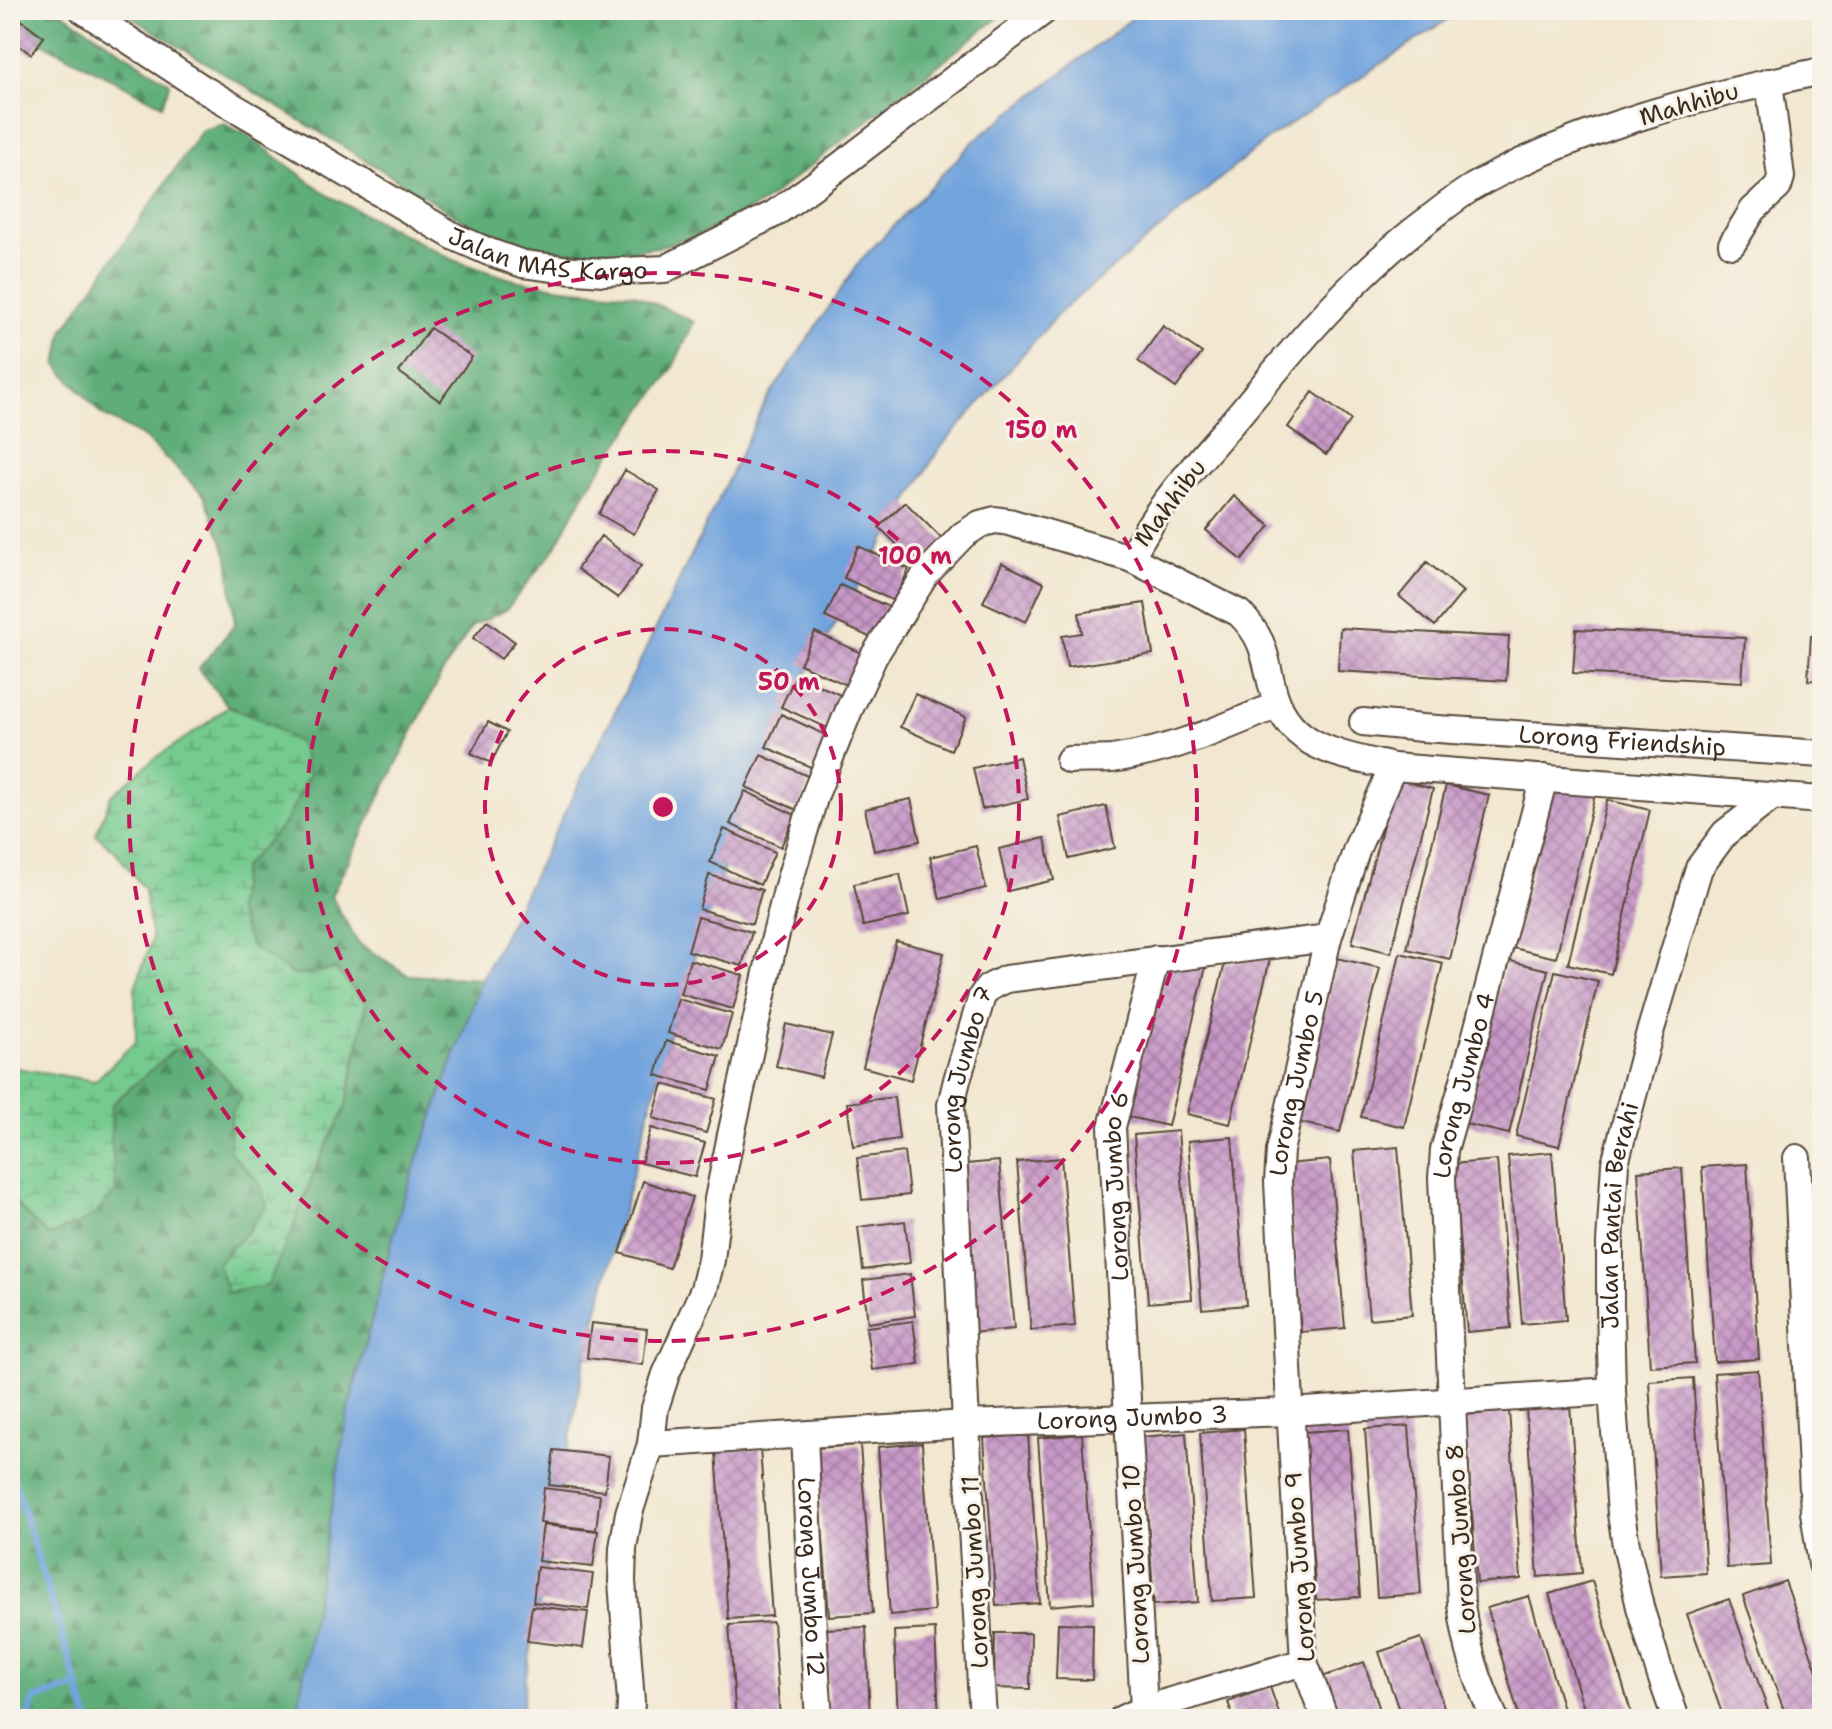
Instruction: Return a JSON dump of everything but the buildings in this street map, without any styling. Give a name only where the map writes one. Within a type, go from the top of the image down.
[{"type":"street","name":"Jalan MAS Kargo","points":[[83,10],[205,90],[455,237],[523,264],[604,272],[665,269],[774,214],[1045,10]]},
{"type":"street","name":"Mahhibu","points":[[1772,797],[1403,768],[1324,750],[1297,731],[1277,705],[1259,637],[1239,613],[1130,558],[1181,483],[1311,329],[1361,277],[1415,229],[1471,188],[1568,141],[1658,112],[1822,71]]},
{"type":"street","points":[[1732,244],[1753,210],[1778,187],[1781,177],[1769,82]]},
{"type":"street","points":[[630,1719],[622,1581],[629,1513],[651,1444],[655,1408],[666,1374],[704,1289],[731,1135],[788,886],[815,795],[837,739],[874,656],[926,574],[963,535],[980,524],[995,520],[1009,522],[1130,558]]},
{"type":"street","points":[[1069,760],[1110,759],[1163,749],[1277,705]]},
{"type":"street","name":"Lorong Friendship","points":[[1363,722],[1822,754]]},
{"type":"street","points":[[1403,768],[1422,728]]},
{"type":"street","name":"Lorong Jumbo 5","points":[[1290,1412],[1278,1182],[1280,1151],[1328,938],[1357,848],[1403,768]]},
{"type":"street","name":"Lorong Jumbo 4","points":[[1452,1402],[1442,1207],[1444,1150],[1544,778]]},
{"type":"street","points":[[1772,797],[1822,800]]},
{"type":"street","name":"Jalan Pantai Berahi","points":[[1676,1719],[1649,1639],[1621,1514],[1612,1391],[1610,1243],[1615,1163],[1699,868],[1725,833],[1772,797]]},
{"type":"street","name":"Lorong Jumbo 7","points":[[966,1424],[951,1105],[982,996],[988,988],[1006,979],[1328,938]]},
{"type":"street","name":"Lorong Jumbo 6","points":[[1129,1418],[1112,1127],[1156,959]]},
{"type":"street","points":[[1797,1158],[1814,1512],[1822,1564]]},
{"type":"street","name":"Lorong Jumbo 3","points":[[651,1444],[966,1424],[1290,1412],[1612,1391]]},
{"type":"street","name":"Lorong Jumbo 8","points":[[1452,1402],[1461,1604],[1476,1677],[1495,1719]]},
{"type":"street","name":"Lorong Jumbo 9","points":[[1290,1412],[1304,1662],[1325,1719]]},
{"type":"street","name":"Lorong Jumbo 10","points":[[1129,1418],[1133,1714]]},
{"type":"street","name":"Lorong Jumbo 11","points":[[966,1424],[983,1719]]},
{"type":"street","name":"Lorong Jumbo 12","points":[[804,1435],[819,1719]]},
{"type":"street","points":[[1133,1714],[1304,1662]]},
{"type":"green space","points":[[10,10],[58,10],[170,83],[162,105],[10,26]]},
{"type":"green space","points":[[120,10],[1008,10],[763,203],[699,235],[657,247],[608,254],[525,245],[465,221]]},
{"type":"green space","points":[[224,124],[247,135],[329,196],[453,260],[514,280],[634,294],[694,322],[671,371],[607,459],[555,548],[506,610],[472,626],[441,675],[331,896],[358,943],[408,975],[482,979],[402,1203],[347,1415],[296,1719],[10,1719],[10,1194],[21,1209],[111,1135],[112,1104],[174,1050],[196,1048],[242,1097],[230,1152],[258,1181],[267,1205],[249,1230],[217,1264],[305,1198],[315,1169],[346,1107],[366,1003],[335,969],[295,976],[252,947],[236,910],[243,867],[285,823],[263,720],[228,706],[198,669],[235,625],[228,556],[204,495],[144,437],[101,414],[57,365],[63,331],[202,130]]},
{"type":"green space","points":[[228,706],[263,720],[300,744],[309,775],[285,823],[243,867],[236,910],[252,947],[295,976],[335,969],[366,1003],[346,1107],[315,1169],[267,1286],[228,1292],[217,1263],[249,1230],[267,1205],[258,1181],[230,1152],[231,1113],[242,1097],[222,1073],[196,1048],[174,1050],[112,1104],[111,1136],[116,1192],[91,1218],[49,1236],[10,1194],[10,1067],[95,1081],[136,1041],[135,988],[152,939],[144,889],[115,851],[96,835],[111,796],[154,759]]},
{"type":"water","points":[[1143,10],[1473,10],[1447,20],[1269,138],[1061,311],[939,449],[810,667],[737,828],[669,1035],[584,1363],[521,1719],[296,1719],[347,1415],[402,1203],[482,979],[766,401],[860,261],[976,139]]},
{"type":"waterway","points":[[10,1468],[88,1719]]},
{"type":"waterway","points":[[28,1719],[34,1699],[79,1686]]}]
